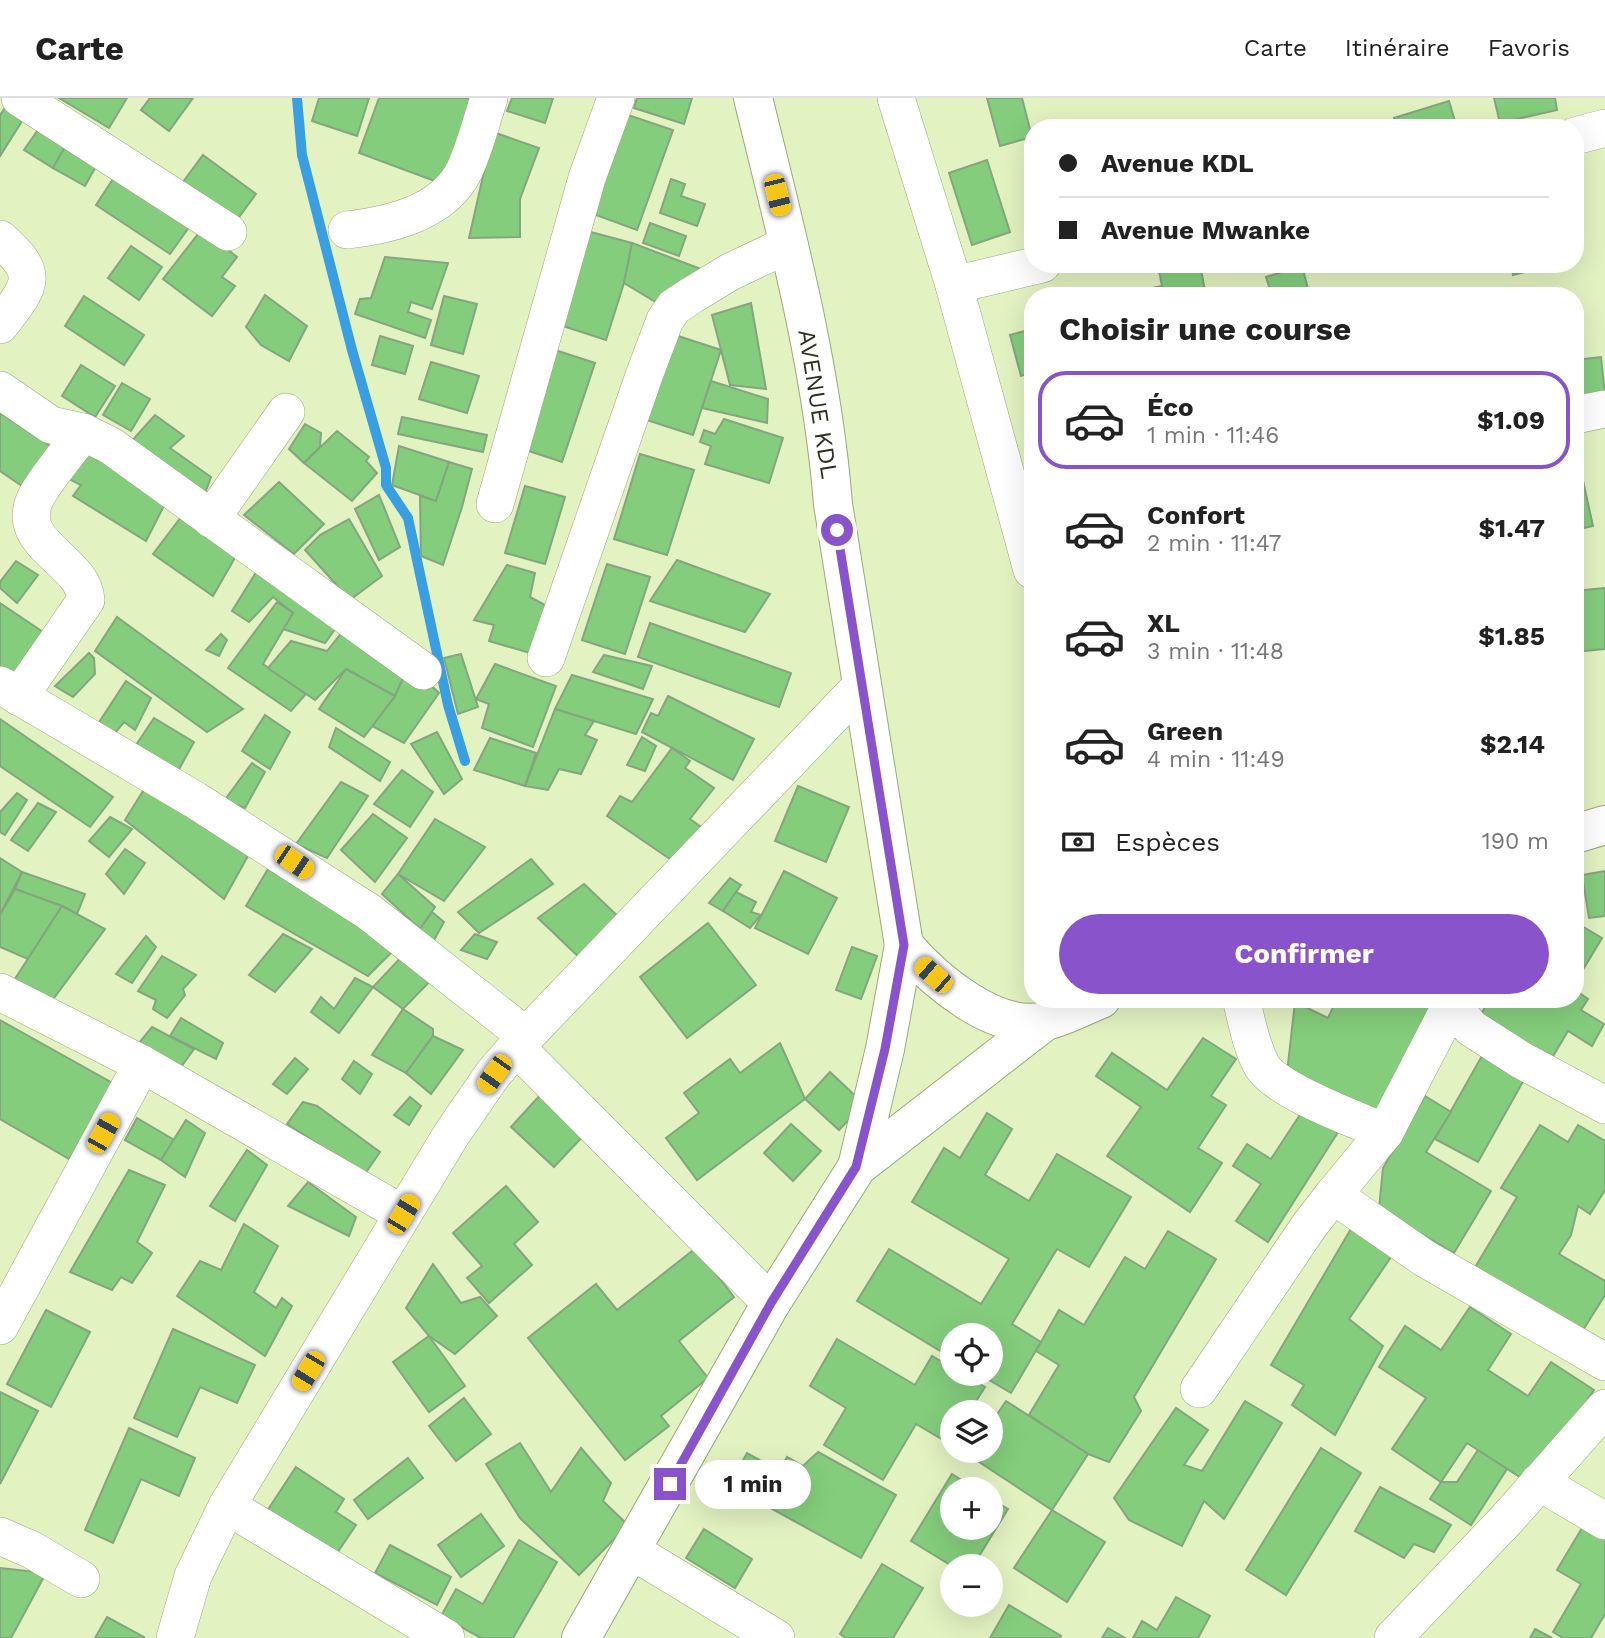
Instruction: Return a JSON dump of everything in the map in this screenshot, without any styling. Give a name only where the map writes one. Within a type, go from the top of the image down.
[{"type":"street","points":[[20,98],[228,232]]},
{"type":"street","points":[[347,230],[370,228],[431,208],[450,192],[464,170],[489,98]]},
{"type":"street","points":[[495,504],[587,178],[616,98]]},
{"type":"street","name":"AVENUE KDL","points":[[753,98],[789,244],[819,383],[833,504],[904,945]]},
{"type":"street","points":[[895,98],[1024,513]]},
{"type":"street","points":[[1584,134],[1605,128]]},
{"type":"street","points":[[0,239],[26,265],[28,277],[20,297],[0,325]]},
{"type":"street","points":[[547,658],[665,320],[674,307],[692,295],[730,272],[789,244]]},
{"type":"street","points":[[954,285],[1024,268]]},
{"type":"street","points":[[0,390],[51,425],[83,432],[111,446],[423,671]]},
{"type":"street","points":[[1584,413],[1605,409]]},
{"type":"street","points":[[211,519],[286,412]]},
{"type":"street","points":[[83,432],[36,499],[31,512],[33,529],[43,543],[78,576],[85,589],[86,600],[10,691],[183,793],[358,905],[425,954],[521,1042],[771,1303]]},
{"type":"street","points":[[175,1638],[193,1576],[227,1506],[451,1135],[494,1074],[521,1042],[861,686]]},
{"type":"street","points":[[1584,832],[1605,825]]},
{"type":"street","points":[[904,945],[933,975],[972,1004],[1002,1018],[1044,1022]]},
{"type":"street","points":[[581,1638],[771,1303],[856,1167],[885,1049],[904,945]]},
{"type":"street","points":[[0,992],[142,1064],[403,1214]]},
{"type":"street","points":[[856,1167],[1044,1022],[1079,1008]]},
{"type":"street","points":[[1244,1008],[1258,1058],[1272,1078],[1327,1107],[1385,1132]]},
{"type":"street","points":[[1199,1389],[1309,1226],[1385,1132],[1449,1008]]},
{"type":"street","points":[[1457,1008],[1471,1028],[1521,1060],[1605,1105]]},
{"type":"street","points":[[0,1326],[142,1064]]},
{"type":"street","points":[[1333,1195],[1424,1258],[1605,1362]]},
{"type":"street","points":[[1393,1638],[1605,1408]]},
{"type":"street","points":[[1539,1482],[1605,1521]]},
{"type":"street","points":[[227,1506],[446,1638]]},
{"type":"street","points":[[0,1536],[32,1550],[81,1579]]},
{"type":"street","points":[[632,1551],[776,1638]]},
{"type":"building","points":[[59,98],[127,98],[109,128]]},
{"type":"building","points":[[150,98],[193,98],[169,131],[141,110]]},
{"type":"building","points":[[319,98],[369,98],[357,136],[312,121]]},
{"type":"building","points":[[379,98],[480,98],[448,186],[359,153]]},
{"type":"building","points":[[512,98],[553,98],[545,123],[507,111]]},
{"type":"building","points":[[637,98],[692,98],[684,124],[634,108]]},
{"type":"building","points":[[987,98],[1022,98],[1027,119],[1024,119],[1024,139],[1000,146]]},
{"type":"building","points":[[1494,98],[1555,98],[1557,110],[1518,119],[1499,119]]},
{"type":"building","points":[[11,99],[29,110],[0,156],[0,115]]},
{"type":"building","points":[[1449,101],[1454,119],[1394,119]]},
{"type":"building","points":[[628,115],[673,130],[637,230],[593,214]]},
{"type":"building","points":[[44,121],[70,138],[53,168],[24,150]]},
{"type":"building","points":[[493,132],[539,148],[520,199],[520,237],[469,238]]},
{"type":"building","points":[[70,138],[102,156],[85,186],[53,168]]},
{"type":"building","points":[[203,155],[256,194],[233,225],[180,186]]},
{"type":"building","points":[[987,160],[1010,232],[972,245],[949,173]]},
{"type":"building","points":[[117,173],[192,223],[170,254],[96,205]]},
{"type":"building","points":[[671,179],[685,184],[681,196],[705,204],[697,226],[660,213]]},
{"type":"building","points":[[650,223],[686,236],[679,256],[643,243]]},
{"type":"building","points":[[202,229],[237,257],[222,277],[235,286],[212,316],[163,279]]},
{"type":"building","points":[[587,231],[632,243],[624,283],[606,340],[557,324]]},
{"type":"building","points":[[632,243],[709,272],[659,304],[624,283]]},
{"type":"building","points":[[131,246],[162,267],[139,300],[108,278]]},
{"type":"building","points":[[385,257],[448,263],[432,309],[411,302],[408,312],[431,320],[425,338],[355,314],[360,299],[371,298]]},
{"type":"building","points":[[1159,273],[1202,273],[1204,287],[1157,287],[1162,286]]},
{"type":"building","points":[[1279,273],[1304,273],[1308,287],[1269,287],[1266,277]]},
{"type":"building","points":[[265,295],[307,326],[289,361],[261,345],[246,327]]},
{"type":"building","points":[[84,296],[144,335],[124,365],[65,326]]},
{"type":"building","points":[[444,296],[477,304],[463,354],[431,345]]},
{"type":"building","points":[[751,303],[766,389],[730,385],[712,315]]},
{"type":"building","points":[[1024,331],[1024,375],[1021,376],[1010,335]]},
{"type":"building","points":[[675,335],[721,350],[693,435],[647,420]]},
{"type":"building","points":[[380,336],[413,346],[405,374],[372,365]]},
{"type":"building","points":[[555,350],[595,363],[562,462],[523,449]]},
{"type":"building","points":[[1601,357],[1605,396],[1584,399],[1584,359]]},
{"type":"building","points":[[431,362],[479,376],[467,413],[419,399]]},
{"type":"building","points":[[81,365],[115,386],[95,417],[62,396]]},
{"type":"building","points":[[711,381],[768,399],[767,423],[702,408]]},
{"type":"building","points":[[122,383],[150,399],[131,431],[103,415]]},
{"type":"building","points":[[0,413],[58,451],[31,492],[0,471]]},
{"type":"building","points":[[155,415],[184,436],[170,448],[211,477],[204,496],[128,445]]},
{"type":"building","points":[[402,417],[487,435],[483,452],[398,434]]},
{"type":"building","points":[[724,419],[783,438],[769,483],[705,464],[711,446],[700,442],[704,430],[715,434]]},
{"type":"building","points":[[305,424],[321,433],[320,447],[304,463],[289,449]]},
{"type":"building","points":[[337,431],[369,457],[366,461],[377,473],[352,501],[304,463]]},
{"type":"building","points":[[399,446],[449,462],[436,501],[392,485]]},
{"type":"building","points":[[85,450],[97,460],[103,451],[169,496],[146,541],[73,496],[81,485],[65,477]]},
{"type":"building","points":[[640,454],[694,470],[667,555],[614,539]]},
{"type":"building","points":[[449,462],[472,469],[443,565],[421,556],[420,496],[436,501]]},
{"type":"building","points":[[279,482],[324,524],[294,554],[244,515]]},
{"type":"building","points":[[1584,485],[1593,526],[1584,528]]},
{"type":"building","points":[[525,486],[565,497],[545,564],[505,553]]},
{"type":"building","points":[[379,495],[400,547],[379,560],[355,509]]},
{"type":"building","points":[[181,517],[237,554],[213,596],[153,554]]},
{"type":"building","points":[[349,519],[382,576],[350,600],[305,550],[320,535]]},
{"type":"building","points":[[265,558],[343,618],[325,643],[283,629],[293,613],[273,597],[249,622],[232,611]]},
{"type":"building","points":[[677,560],[770,594],[745,632],[650,601]]},
{"type":"building","points":[[16,561],[38,575],[17,603],[0,588],[0,582]]},
{"type":"building","points":[[607,564],[650,577],[625,654],[582,640]]},
{"type":"building","points":[[507,565],[535,573],[530,597],[556,611],[537,655],[489,641],[494,625],[474,620]]},
{"type":"building","points":[[1605,588],[1605,649],[1584,651],[1584,590]]},
{"type":"building","points":[[277,602],[293,613],[263,664],[306,694],[291,711],[228,668]]},
{"type":"building","points":[[0,603],[46,634],[13,684],[0,676]]},
{"type":"building","points":[[117,617],[243,709],[207,732],[95,651]]},
{"type":"building","points":[[650,623],[791,673],[779,707],[638,657]]},
{"type":"building","points":[[347,626],[409,665],[395,696],[346,669],[315,700],[268,668],[291,641],[327,651]]},
{"type":"building","points":[[221,634],[227,640],[219,656],[206,650]]},
{"type":"building","points":[[89,653],[94,658],[95,674],[73,697],[55,686]]},
{"type":"building","points":[[461,654],[478,707],[458,714],[444,658]]},
{"type":"building","points":[[604,655],[652,666],[643,689],[593,672]]},
{"type":"building","points":[[495,664],[556,686],[533,747],[482,728],[489,704],[476,699]]},
{"type":"building","points":[[409,665],[439,693],[404,743],[372,726],[395,696]]},
{"type":"building","points":[[346,669],[395,696],[364,737],[319,709]]},
{"type":"building","points":[[572,675],[653,699],[636,734],[555,709]]},
{"type":"building","points":[[126,681],[151,698],[135,730],[124,722],[115,733],[98,724]]},
{"type":"building","points":[[668,696],[754,739],[733,780],[642,732],[651,713],[658,716]]},
{"type":"building","points":[[555,709],[594,721],[585,735],[597,740],[581,774],[559,769],[548,790],[525,786]]},
{"type":"building","points":[[265,715],[290,732],[270,769],[242,751]]},
{"type":"building","points":[[154,718],[194,742],[178,771],[136,745]]},
{"type":"building","points":[[0,719],[113,797],[90,827],[0,766]]},
{"type":"building","points":[[336,728],[390,762],[380,781],[329,747]]},
{"type":"building","points":[[437,732],[462,779],[444,794],[411,744]]},
{"type":"building","points":[[642,737],[656,746],[645,771],[627,765]]},
{"type":"building","points":[[490,738],[536,753],[525,786],[474,770]]},
{"type":"building","points":[[672,748],[690,761],[685,768],[714,788],[690,819],[707,831],[680,866],[607,816],[620,796],[632,802]]},
{"type":"building","points":[[252,763],[265,772],[245,808],[224,801]]},
{"type":"building","points":[[402,770],[433,792],[410,827],[374,804]]},
{"type":"building","points":[[341,782],[368,796],[327,858],[296,844]]},
{"type":"building","points":[[798,786],[849,807],[826,862],[775,841]]},
{"type":"building","points":[[145,788],[249,854],[224,899],[125,820]]},
{"type":"building","points":[[17,793],[27,800],[5,835],[0,832],[0,812]]},
{"type":"building","points":[[38,803],[56,812],[28,851],[11,840]]},
{"type":"building","points":[[373,814],[407,838],[375,882],[341,850]]},
{"type":"building","points":[[110,817],[132,829],[109,857],[89,841]]},
{"type":"building","points":[[435,819],[485,847],[444,901],[398,874]]},
{"type":"building","points":[[125,849],[145,863],[124,894],[106,874]]},
{"type":"building","points":[[0,858],[22,872],[0,915]]},
{"type":"building","points":[[531,859],[553,884],[479,933],[458,912]]},
{"type":"building","points":[[268,869],[396,948],[368,976],[246,906]]},
{"type":"building","points":[[784,871],[837,898],[808,954],[755,928]]},
{"type":"building","points":[[1605,871],[1605,916],[1589,918],[1584,875]]},
{"type":"building","points":[[22,872],[85,894],[77,914],[15,889]]},
{"type":"building","points":[[398,874],[435,907],[420,929],[382,894]]},
{"type":"building","points":[[730,878],[741,885],[723,911],[709,903]]},
{"type":"building","points":[[584,884],[623,921],[582,960],[538,918]]},
{"type":"building","points":[[15,889],[62,906],[28,959],[0,947],[0,915]]},
{"type":"building","points":[[736,892],[756,902],[751,912],[761,915],[750,928],[723,911]]},
{"type":"building","points":[[62,906],[105,929],[45,1010],[11,985]]},
{"type":"building","points":[[432,912],[444,922],[429,949],[399,928],[406,917],[420,929]]},
{"type":"building","points":[[708,923],[756,985],[687,1038],[640,977]]},
{"type":"building","points":[[1584,927],[1602,938],[1584,968]]},
{"type":"building","points":[[283,934],[312,949],[275,992],[249,975]]},
{"type":"building","points":[[475,934],[497,942],[487,959],[461,950]]},
{"type":"building","points":[[146,936],[156,947],[132,983],[116,974]]},
{"type":"building","points":[[852,947],[877,956],[861,999],[836,990]]},
{"type":"building","points":[[406,952],[439,972],[403,1009],[373,987]]},
{"type":"building","points":[[162,956],[196,975],[183,989],[185,995],[167,1018],[153,1009],[156,1000],[138,991]]},
{"type":"building","points":[[355,978],[373,987],[339,1033],[311,1012],[321,997],[334,1009]]},
{"type":"building","points":[[1294,1008],[1307,1008],[1328,1018],[1333,1008],[1441,1008],[1387,1123],[1287,1073]]},
{"type":"building","points":[[1485,1008],[1582,1008],[1581,1010],[1604,1024],[1592,1046],[1568,1031],[1549,1063],[1478,1019]]},
{"type":"building","points":[[403,1009],[433,1029],[433,1036],[406,1073],[372,1055]]},
{"type":"building","points":[[181,1018],[223,1043],[216,1059],[170,1036]]},
{"type":"building","points":[[0,1020],[118,1086],[69,1159],[0,1119]]},
{"type":"building","points":[[152,1027],[194,1049],[181,1067],[139,1043]]},
{"type":"building","points":[[433,1036],[463,1050],[431,1094],[406,1073]]},
{"type":"building","points":[[1203,1038],[1236,1059],[1211,1096],[1226,1105],[1198,1148],[1222,1163],[1190,1212],[1107,1156],[1141,1107],[1096,1076],[1112,1053],[1167,1090]]},
{"type":"building","points":[[780,1043],[805,1099],[697,1180],[666,1138],[699,1113],[684,1093],[730,1059],[740,1073]]},
{"type":"building","points":[[1483,1054],[1525,1078],[1478,1162],[1435,1139]]},
{"type":"building","points":[[295,1058],[308,1069],[287,1094],[273,1084]]},
{"type":"building","points":[[354,1061],[372,1074],[360,1094],[342,1079]]},
{"type":"building","points":[[830,1072],[864,1104],[839,1130],[805,1099]]},
{"type":"building","points":[[542,1093],[585,1134],[554,1167],[511,1127]]},
{"type":"building","points":[[1425,1096],[1451,1112],[1426,1152],[1491,1191],[1454,1253],[1379,1209],[1383,1168]]},
{"type":"building","points":[[410,1097],[421,1106],[409,1125],[394,1115]]},
{"type":"building","points":[[303,1102],[317,1106],[380,1152],[365,1174],[287,1124]]},
{"type":"building","points":[[1305,1107],[1340,1129],[1268,1242],[1236,1221],[1261,1184],[1233,1166],[1247,1144],[1271,1159]]},
{"type":"building","points":[[987,1113],[1012,1129],[985,1175],[1029,1201],[1057,1154],[1131,1197],[1089,1267],[1057,1249],[1012,1324],[1041,1342],[1011,1393],[999,1386],[1003,1386],[1003,1323],[940,1323],[940,1351],[857,1301],[889,1249],[981,1304],[1009,1259],[912,1202],[944,1148],[960,1158]]},
{"type":"building","points":[[137,1118],[176,1141],[161,1160],[125,1140]]},
{"type":"building","points":[[186,1120],[205,1133],[185,1177],[161,1160]]},
{"type":"building","points":[[791,1124],[821,1151],[793,1181],[764,1153]]},
{"type":"building","points":[[1540,1125],[1568,1142],[1578,1125],[1605,1141],[1605,1190],[1590,1214],[1578,1206],[1571,1235],[1559,1254],[1605,1281],[1605,1295],[1578,1338],[1471,1274],[1517,1197],[1501,1188]]},
{"type":"building","points":[[247,1150],[267,1165],[235,1221],[210,1206]]},
{"type":"building","points":[[129,1170],[165,1185],[137,1242],[152,1253],[132,1283],[121,1277],[112,1290],[70,1272]]},
{"type":"building","points":[[308,1182],[356,1217],[349,1236],[288,1206]]},
{"type":"building","points":[[506,1186],[538,1222],[514,1244],[532,1265],[489,1303],[467,1278],[482,1266],[453,1233]]},
{"type":"building","points":[[1355,1222],[1395,1251],[1349,1319],[1383,1346],[1335,1435],[1292,1405],[1304,1385],[1271,1365]]},
{"type":"building","points":[[244,1224],[278,1246],[254,1292],[276,1308],[282,1298],[292,1306],[265,1356],[177,1296],[200,1261],[221,1270]]},
{"type":"building","points":[[1168,1231],[1216,1259],[1134,1397],[1141,1411],[1109,1462],[1088,1454],[1029,1415],[1059,1365],[1036,1351],[1059,1310],[1084,1325],[1125,1257],[1145,1269]]},
{"type":"building","points":[[696,1248],[734,1297],[679,1341],[708,1378],[661,1416],[669,1426],[625,1460],[528,1338],[596,1284],[617,1310]]},
{"type":"building","points":[[433,1264],[461,1303],[480,1297],[497,1316],[455,1354],[429,1336],[406,1308]]},
{"type":"building","points":[[1470,1307],[1511,1334],[1488,1370],[1528,1396],[1551,1362],[1594,1390],[1532,1485],[1467,1443],[1441,1482],[1392,1449],[1426,1398],[1379,1367],[1405,1326],[1441,1350]]},
{"type":"building","points":[[46,1310],[90,1332],[51,1407],[7,1384]]},
{"type":"building","points":[[173,1329],[255,1365],[237,1403],[200,1387],[177,1437],[134,1418]]},
{"type":"building","points":[[429,1336],[465,1386],[429,1412],[393,1362]]},
{"type":"building","points":[[837,1339],[915,1385],[932,1356],[940,1361],[940,1386],[985,1387],[977,1400],[940,1400],[940,1438],[916,1424],[883,1480],[824,1445],[846,1408],[810,1386]]},
{"type":"building","points":[[0,1392],[38,1411],[0,1484]]},
{"type":"building","points":[[464,1398],[491,1434],[456,1461],[429,1426]]},
{"type":"building","points":[[1006,1401],[1088,1454],[1052,1510],[981,1463],[1003,1463],[1003,1406]]},
{"type":"building","points":[[1245,1401],[1282,1423],[1224,1519],[1204,1501],[1182,1546],[1129,1520],[1114,1498],[1176,1408],[1208,1430],[1184,1465],[1202,1471]]},
{"type":"building","points":[[129,1428],[195,1458],[179,1496],[141,1479],[113,1543],[85,1530]]},
{"type":"building","points":[[520,1443],[551,1492],[581,1448],[611,1483],[603,1501],[628,1525],[579,1575],[520,1518],[486,1464]]},
{"type":"building","points":[[1321,1448],[1361,1473],[1286,1595],[1246,1570]]},
{"type":"building","points":[[1478,1450],[1507,1469],[1471,1525],[1430,1499],[1441,1482],[1457,1482]]},
{"type":"building","points":[[818,1452],[896,1495],[861,1558],[729,1485],[747,1453],[780,1471],[787,1457],[803,1466]]},
{"type":"building","points":[[408,1458],[423,1478],[368,1519],[354,1500]]},
{"type":"building","points":[[296,1467],[344,1499],[336,1512],[356,1525],[335,1556],[267,1511]]},
{"type":"building","points":[[1380,1487],[1451,1525],[1434,1552],[1414,1544],[1404,1558],[1355,1531]]},
{"type":"building","points":[[940,1494],[940,1540],[989,1540],[980,1554],[940,1554],[940,1559],[911,1541]]},
{"type":"building","points":[[1052,1510],[1105,1542],[1067,1602],[1014,1568]]},
{"type":"building","points":[[481,1514],[504,1546],[461,1577],[438,1545]]},
{"type":"building","points":[[1585,1523],[1605,1535],[1605,1614],[1591,1638],[1563,1638],[1553,1632],[1581,1584],[1557,1570]]},
{"type":"building","points":[[704,1529],[752,1559],[735,1588],[686,1558]]},
{"type":"building","points":[[519,1540],[557,1562],[513,1638],[481,1638],[441,1616],[456,1589],[483,1604]]},
{"type":"building","points":[[390,1545],[451,1577],[437,1605],[375,1573]]},
{"type":"building","points":[[882,1564],[923,1588],[893,1638],[846,1638],[840,1634]]},
{"type":"building","points":[[0,1568],[46,1573],[11,1638],[0,1638]]},
{"type":"building","points":[[1176,1597],[1210,1616],[1198,1638],[1133,1638],[1142,1621],[1157,1630]]},
{"type":"building","points":[[1009,1605],[1061,1636],[990,1638]]},
{"type":"building","points":[[107,1617],[144,1637],[144,1638],[95,1638]]},
{"type":"building","points":[[1108,1628],[1125,1638],[1102,1638]]},
{"type":"building","points":[[1535,1629],[1552,1638],[1530,1638]]},
{"type":"waterway","points":[[297,98],[302,155],[352,350],[386,468],[386,485],[408,518],[448,705],[465,761]]},
{"type":"route","points":[[670,1484],[771,1303],[856,1167],[885,1049],[904,945],[837,530]]}]
